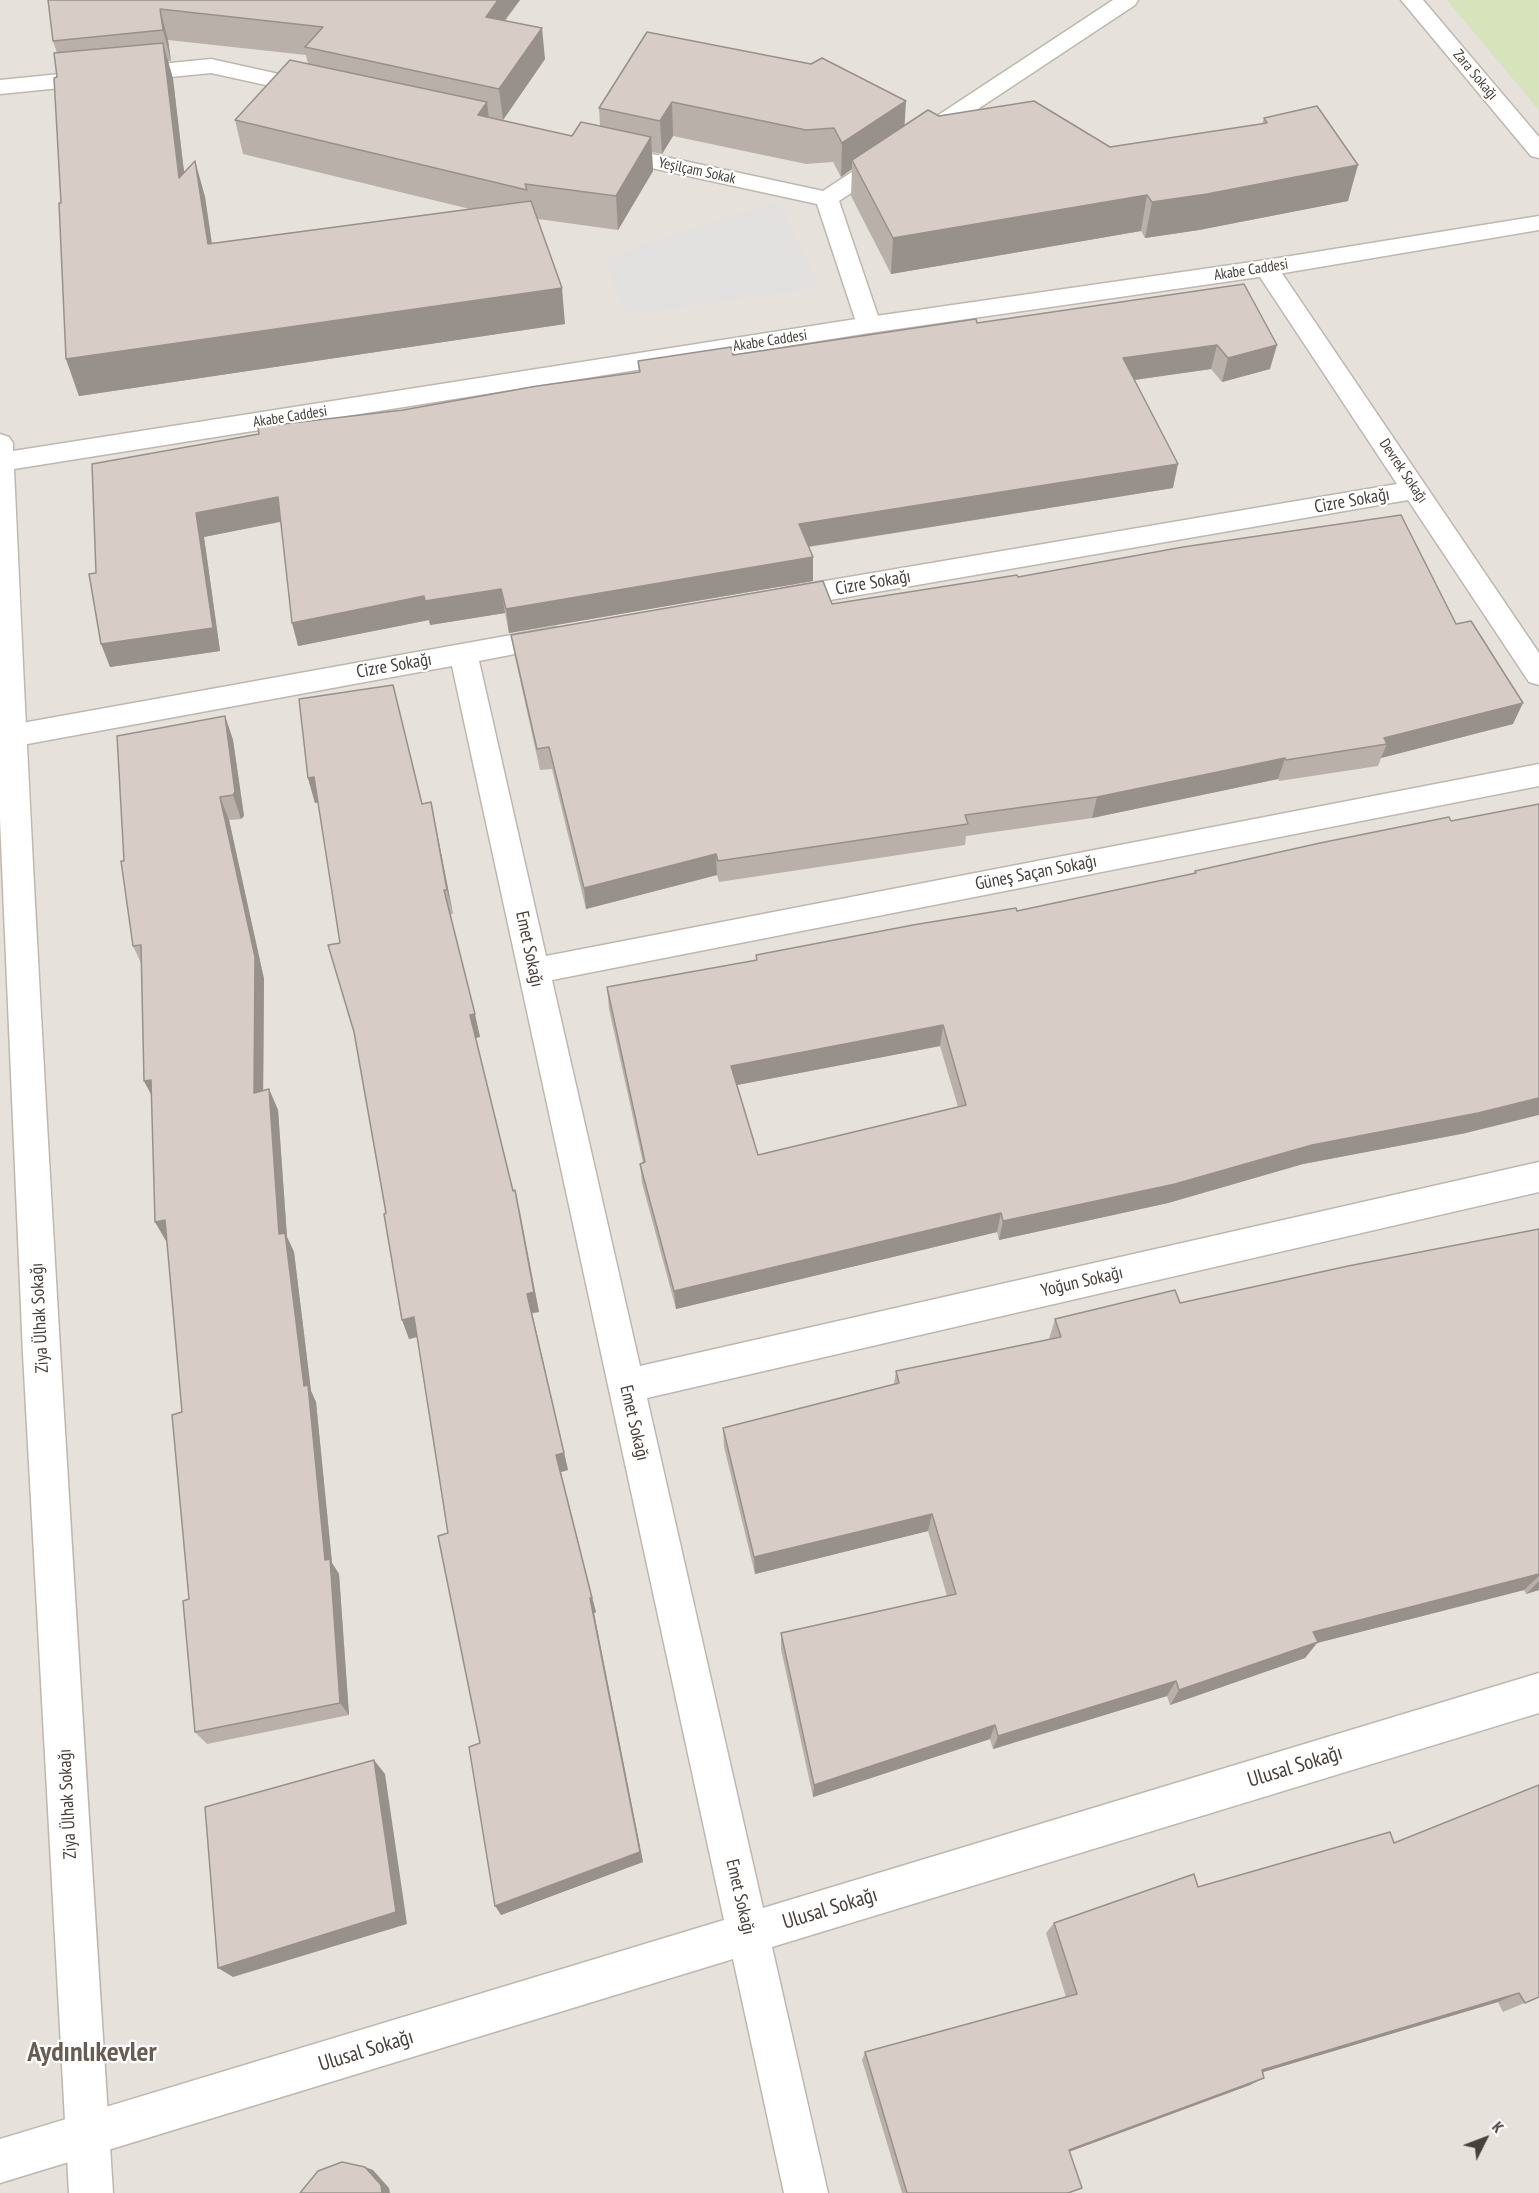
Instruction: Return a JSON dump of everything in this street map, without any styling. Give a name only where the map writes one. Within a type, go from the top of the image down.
[{"type":"street","points":[[869,325],[826,200],[1127,0]]},
{"type":"street","name":"Zara Sokağı","points":[[1412,0],[1539,151]]},
{"type":"street","points":[[0,87],[211,66],[335,93]]},
{"type":"street","name":"Yeşilçam Sokak","points":[[584,147],[826,200]]},
{"type":"street","name":"Akabe Caddesi","points":[[0,456],[869,325],[1266,268],[1539,223]]},
{"type":"street","name":"Devrek Sokağı","points":[[1266,268],[1539,675]]},
{"type":"street","name":"Ziya Ülhak Sokağı","points":[[0,456],[41,1354],[91,2193]]},
{"type":"street","name":"Cizre Sokağı","points":[[757,603],[1416,490]]},
{"type":"street","name":"Cizre Sokağı","points":[[11,736],[581,633]]},
{"type":"street","name":"Emet Sokağı","points":[[463,653],[806,2193]]},
{"type":"street","name":"Güneş Saçan Sokağı","points":[[534,971],[1539,775]]},
{"type":"street","name":"Yoğun Sokağı","points":[[626,1386],[1539,1178]]},
{"type":"street","name":"Ulusal Sokağı","points":[[0,2161],[1539,1693]]},
{"type":"shaded area","points":[[0,0],[1539,0],[1539,2193],[0,2193]]},
{"type":"shaded area","points":[[779,201],[820,288],[631,315],[615,293],[605,261],[644,243]]},
{"type":"green space","points":[[1447,0],[1539,0],[1539,110]]},
{"type":"building","points":[[48,0],[498,0],[486,17],[542,28],[499,89],[305,47],[323,27],[160,9],[163,30],[53,41]]},
{"type":"building","points":[[647,32],[811,64],[822,58],[906,101],[842,143],[834,128],[806,130],[672,102],[660,121],[599,108]]},
{"type":"building","points":[[163,43],[179,178],[195,161],[208,244],[531,201],[562,288],[66,359],[54,78],[57,77],[54,53]]},
{"type":"building","points":[[290,60],[487,102],[478,115],[572,136],[581,122],[651,137],[616,196],[525,184],[527,190],[235,120]]},
{"type":"building","points":[[1034,101],[1110,147],[1267,123],[1264,118],[1317,106],[1358,165],[1207,194],[1152,202],[1147,195],[893,238],[852,160],[928,110],[939,116]]},
{"type":"building","points":[[1244,284],[1277,345],[1228,358],[1217,345],[1123,358],[1178,464],[799,524],[813,557],[506,609],[501,589],[425,601],[424,596],[292,623],[278,497],[196,513],[213,628],[101,644],[89,574],[96,573],[92,464],[259,434],[258,427],[403,410],[537,386],[640,372],[638,361],[731,347],[733,355],[976,319],[977,323]]},
{"type":"building","points":[[1401,515],[1456,624],[1471,621],[1523,703],[1384,738],[1387,744],[1286,760],[1285,758],[1097,797],[965,815],[968,824],[718,861],[716,854],[584,888],[549,747],[537,749],[511,635],[823,581],[832,604],[1017,575],[1018,577],[1183,547]]},
{"type":"building","points":[[393,685],[422,804],[431,802],[447,890],[444,890],[475,1014],[470,1015],[513,1191],[515,1190],[534,1292],[527,1294],[564,1453],[556,1455],[592,1598],[590,1598],[640,1852],[495,1906],[469,1747],[480,1743],[438,1536],[448,1533],[414,1317],[402,1320],[384,1214],[386,1213],[354,1032],[328,945],[340,943],[314,777],[308,778],[299,699]]},
{"type":"building","points":[[225,716],[235,792],[233,795],[220,797],[255,957],[254,1093],[269,1089],[279,1234],[285,1233],[304,1386],[308,1385],[325,1560],[330,1559],[340,1703],[195,1732],[183,1601],[189,1599],[172,1415],[182,1412],[165,1220],[155,1222],[151,1080],[144,1081],[141,945],[133,946],[121,861],[124,861],[117,736]]},
{"type":"building","points":[[1539,804],[1539,1098],[1478,1113],[1312,1145],[1175,1184],[1003,1221],[1001,1213],[674,1291],[640,1164],[645,1162],[607,987],[757,960],[756,955],[913,925],[1016,908],[1017,911],[1196,873],[1195,871],[1320,843],[1449,817],[1451,821]],"holes":[[[943,1025],[966,1105],[758,1155],[731,1066]]]},
{"type":"building","points":[[1539,1229],[1539,1574],[1313,1632],[1318,1642],[1179,1690],[1176,1681],[998,1736],[995,1725],[814,1785],[781,1633],[956,1594],[932,1514],[754,1557],[723,1428],[899,1383],[896,1371],[1061,1337],[1055,1319],[1175,1290],[1180,1303],[1348,1266]]},
{"type":"building","points":[[374,1760],[396,1912],[218,1968],[205,1807]]},
{"type":"building","points":[[1539,1785],[1539,1997],[1525,2003],[1519,1993],[1262,2070],[1264,2078],[1069,2150],[1082,2188],[1068,2193],[907,2193],[865,2052],[1077,1994],[1054,1923],[1194,1874],[1198,1887],[1390,1832],[1394,1843]]},
{"type":"building","points":[[342,2162],[365,2167],[381,2185],[382,2193],[300,2193],[318,2171]]},
{"type":"district","name":"Aydınlıkevler","points":[[92,2053]]}]
